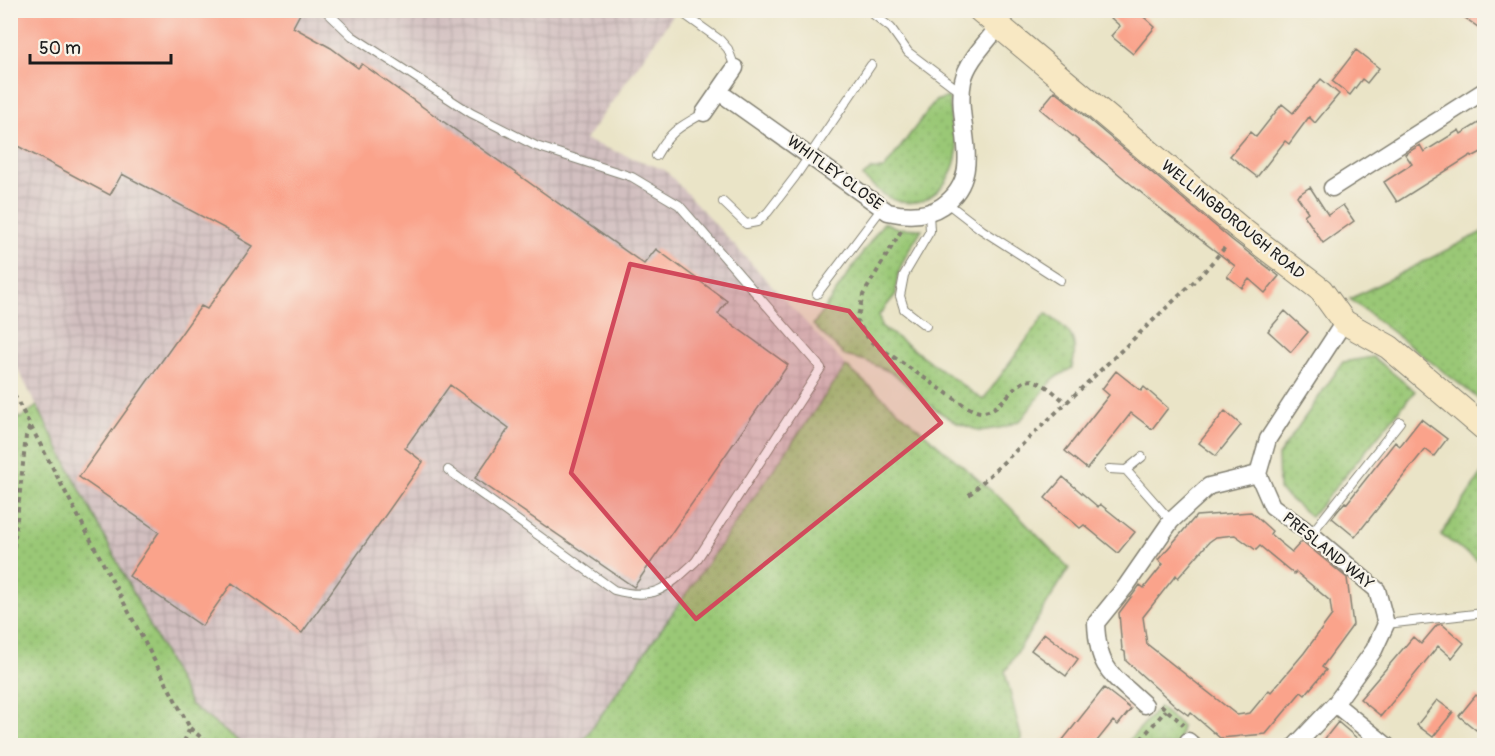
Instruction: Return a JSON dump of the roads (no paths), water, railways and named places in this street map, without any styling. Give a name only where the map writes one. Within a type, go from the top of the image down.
[{"type":"main road","name":"WELLINGBOROUGH ROAD","points":[[980,10],[1241,229],[1321,290],[1344,322],[1389,347],[1485,428]]},
{"type":"street","name":"WHITLEY CLOSE","points":[[719,92],[888,212],[911,216],[929,213],[947,203],[958,189],[965,174],[966,140],[960,108],[963,78],[999,27]]},
{"type":"street","points":[[704,113],[735,68]]},
{"type":"street","points":[[1332,188],[1485,91]]},
{"type":"street","points":[[1145,705],[1105,667],[1097,646],[1096,623],[1126,586],[1171,521],[1209,486],[1258,474],[1268,439],[1344,322]]},
{"type":"street","name":"PRESLAND WAY","points":[[1258,474],[1272,506],[1311,534],[1377,590],[1386,624]]},
{"type":"street","points":[[1295,746],[1335,704],[1374,650],[1386,624]]},
{"type":"street","points":[[1335,704],[1386,746]]},
{"type":"lane","points":[[330,10],[328,13],[352,36],[471,113],[536,146],[632,177],[679,205],[821,368],[696,561],[669,587],[651,593],[632,595],[614,590],[448,470]]},
{"type":"lane","points":[[681,12],[707,30],[728,49],[735,68]]},
{"type":"lane","points":[[873,14],[891,28],[908,52],[961,92]]},
{"type":"lane","points":[[723,202],[746,224],[757,222],[768,212],[871,65]]},
{"type":"lane","points":[[656,156],[666,139],[676,129],[704,113]]},
{"type":"lane","points":[[947,203],[982,230],[1060,280]]},
{"type":"lane","points":[[817,294],[882,208]]},
{"type":"lane","points":[[926,326],[904,309],[900,296],[904,275],[930,231],[929,213]]},
{"type":"lane","points":[[1311,534],[1400,422]]},
{"type":"lane","points":[[1109,469],[1126,470],[1142,457]]},
{"type":"lane","points":[[1126,470],[1171,521]]},
{"type":"lane","points":[[1386,624],[1485,613]]}]
